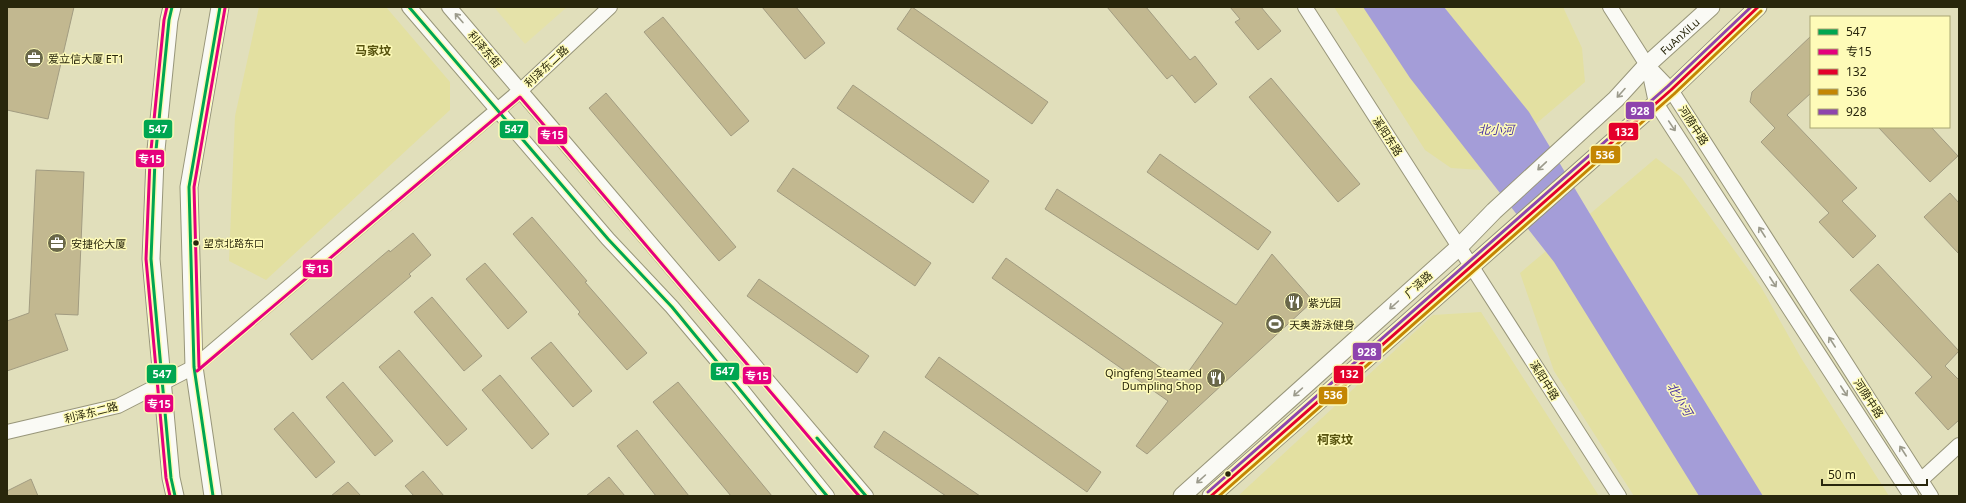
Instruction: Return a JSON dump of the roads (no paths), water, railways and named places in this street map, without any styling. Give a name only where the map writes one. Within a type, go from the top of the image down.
[{"type":"main road","points":[[172,7],[169,20],[155,160],[151,259],[171,478],[175,496]]},
{"type":"main road","points":[[213,496],[194,368],[189,187],[220,7]]},
{"type":"main road","name":"FuAnXiLu","points":[[1648,65],[1711,7]]},
{"type":"main road","points":[[1671,90],[1758,7]]},
{"type":"main road","name":"广泽路","points":[[1182,496],[1459,247],[1494,211],[1616,99],[1648,65]]},
{"type":"main road","name":"广泽路","points":[[1210,496],[1671,90]]},
{"type":"street","points":[[409,7],[608,239],[677,313],[741,389],[826,496]]},
{"type":"street","name":"利泽东街","points":[[449,7],[866,496]]},
{"type":"street","name":"利泽东二路","points":[[7,432],[118,406],[194,368],[498,110],[610,7]]},
{"type":"street","name":"溪阳东路","points":[[1305,7],[1472,265]]},
{"type":"street","points":[[1610,7],[1648,65]]},
{"type":"street","name":"河荫中路","points":[[1648,65],[1671,90],[1931,496]]},
{"type":"street","name":"河荫中路","points":[[1648,65],[1656,102],[1911,496]]},
{"type":"street","name":"溪阳中路","points":[[1472,265],[1618,496]]},
{"type":"street","points":[[1921,480],[1959,445]]},
{"type":"water","name":"北小河","points":[[1363,7],[1444,7],[1529,112],[1611,249],[1763,496],[1699,496],[1554,262],[1410,78]]},
{"type":"place","name":"爱立信大厦 ET1","points":[[34,58]]},
{"type":"place","name":"安捷伦大厦","points":[[57,243]]},
{"type":"place","name":"望京北路东口","points":[[196,243]]},
{"type":"place","name":"紫光园","points":[[1294,302]]},
{"type":"place","name":"天奥游泳健身","points":[[1275,324]]},
{"type":"place","name":"Qingfeng Steamed Dumpling Shop","points":[[1216,378]]},
{"type":"district","name":"马家坟","points":[[373,50]]},
{"type":"district","name":"柯家坟","points":[[1335,439]]}]
